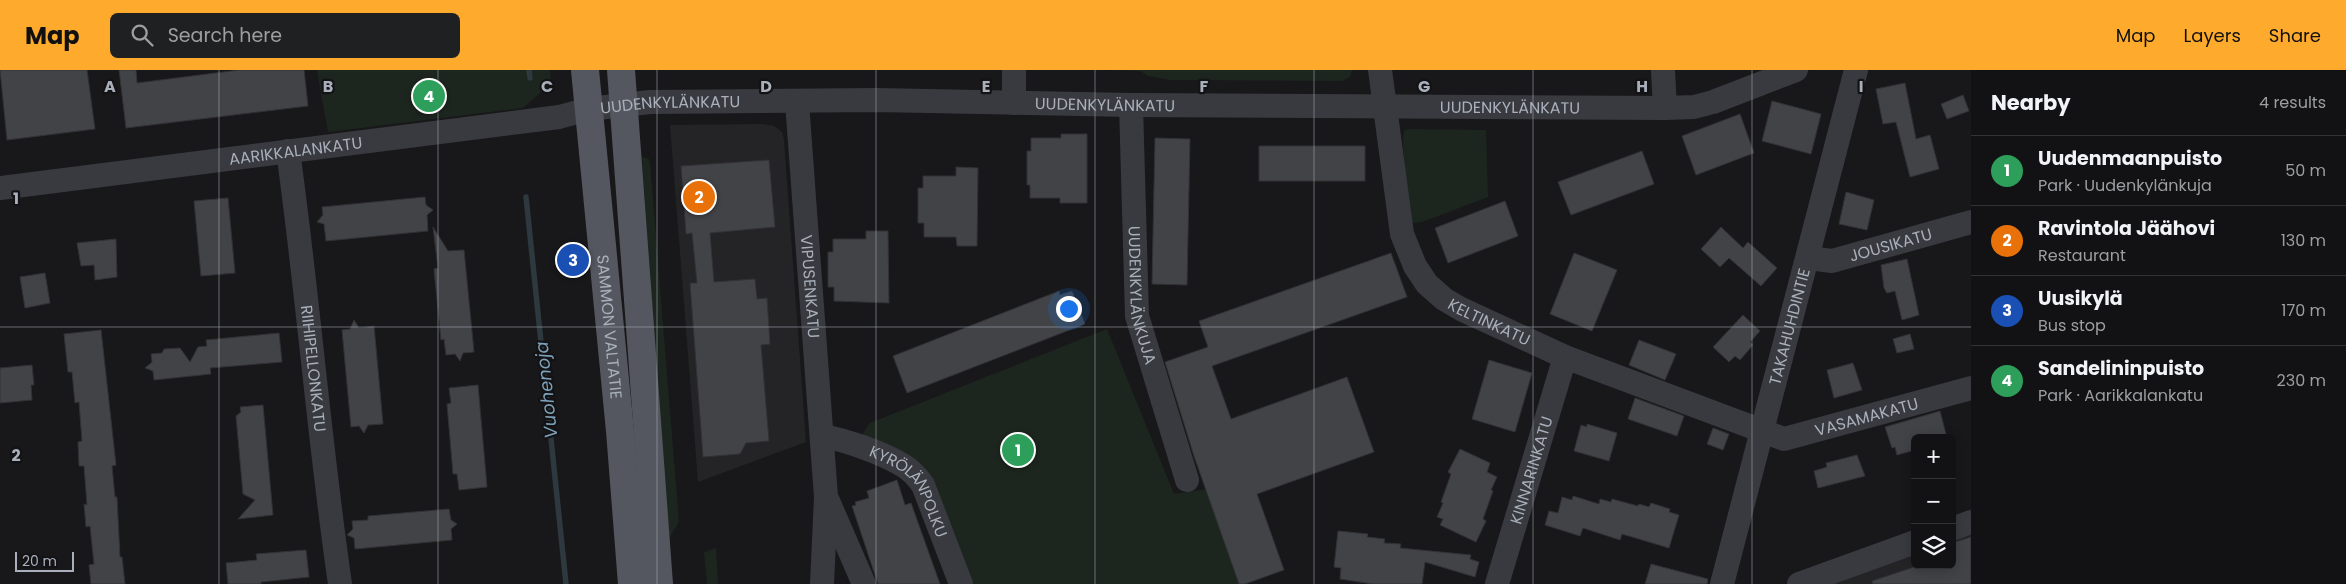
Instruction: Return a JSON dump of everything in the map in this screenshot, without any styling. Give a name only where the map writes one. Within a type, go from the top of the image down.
[{"type":"main road","name":"SAMMON VALTATIE","points":[[585,70],[620,421],[632,584]]},
{"type":"main road","name":"SAMMON VALTATIE","points":[[621,70],[659,584]]},
{"type":"street","points":[[1014,70],[1014,103]]},
{"type":"street","name":"KELTINKATU","points":[[1380,70],[1386,105],[1390,156],[1402,234],[1415,266],[1427,284],[1444,299],[1461,309],[1565,357],[1762,433]]},
{"type":"street","points":[[1663,70],[1665,108]]},
{"type":"street","name":"UUDENKYLÄNKATU","points":[[589,109],[624,104],[876,100],[1131,105],[1665,108],[1694,107],[1713,102],[1796,70]]},
{"type":"street","name":"TAKAHUHDINTIE","points":[[1722,584],[1809,258],[1856,70]]},
{"type":"street","name":"VIPUSENKATU","points":[[798,102],[826,497]]},
{"type":"street","name":"UUDENKYLÄNKUJA","points":[[1131,105],[1137,316],[1187,480]]},
{"type":"street","name":"AARIKKALANKATU","points":[[0,188],[559,117],[589,109]]},
{"type":"street","name":"RIIHIPELLONKATU","points":[[288,151],[317,388],[328,499],[340,584]]},
{"type":"street","name":"JOUSIKATU","points":[[1809,258],[1832,261],[1971,222]]},
{"type":"street","name":"KINNARINKATU","points":[[1497,584],[1565,357]]},
{"type":"street","name":"VASAMAKATU","points":[[1762,433],[1784,439],[1971,388]]},
{"type":"street","name":"KYRÖLÄNPOLKU","points":[[822,436],[835,438],[884,456],[904,465],[914,473],[924,485],[962,584]]},
{"type":"street","points":[[822,584],[826,497]]},
{"type":"street","points":[[826,497],[864,584]]},
{"type":"street","points":[[1956,528],[1971,522]]},
{"type":"street","points":[[1799,584],[1911,543]]},
{"type":"shaded area","points":[[317,70],[550,70],[551,83],[523,108],[328,132]]},
{"type":"shaded area","points":[[1110,70],[1352,70],[1350,77],[1342,81],[1171,80],[1148,76],[1140,71]]},
{"type":"shaded area","points":[[763,124],[774,126],[782,132],[784,140],[806,442],[698,482],[670,125]]},
{"type":"shaded area","points":[[1409,129],[1486,130],[1488,197],[1422,222],[1412,223],[1407,212],[1403,140],[1404,131]]},
{"type":"shaded area","points":[[642,157],[649,159],[650,164],[679,522],[668,540]]},
{"type":"shaded area","points":[[1107,329],[1174,494],[1206,489],[1241,584],[967,584],[937,499],[858,441],[870,423]]},
{"type":"shaded area","points":[[1971,530],[1971,584],[1831,584],[1911,554],[1911,569],[1956,569],[1956,536]]},
{"type":"shaded area","points":[[716,548],[718,584],[707,584],[704,552]]},
{"type":"building","points":[[0,70],[87,70],[95,129],[7,140]]},
{"type":"building","points":[[119,70],[136,70],[137,83],[239,70],[304,70],[308,106],[126,128]]},
{"type":"building","points":[[1905,83],[1916,139],[1930,135],[1939,169],[1910,177],[1896,122],[1883,124],[1876,89]]},
{"type":"building","points":[[1963,95],[1969,111],[1947,119],[1941,104]]},
{"type":"building","points":[[1772,101],[1821,114],[1811,154],[1762,141]]},
{"type":"building","points":[[1740,114],[1754,153],[1696,175],[1682,136]]},
{"type":"building","points":[[1061,134],[1087,134],[1087,203],[1060,203],[1060,198],[1030,198],[1030,185],[1027,185],[1027,151],[1031,151],[1031,138],[1061,138]]},
{"type":"building","points":[[1155,138],[1190,139],[1187,285],[1152,284]]},
{"type":"building","points":[[1259,146],[1365,146],[1365,181],[1259,181]]},
{"type":"building","points":[[1642,151],[1654,184],[1571,215],[1558,182]]},
{"type":"building","points":[[769,160],[775,227],[710,233],[714,282],[755,279],[757,299],[767,298],[770,344],[761,345],[769,441],[746,443],[740,454],[703,457],[690,283],[697,283],[692,233],[686,234],[681,166]]},
{"type":"building","points":[[956,167],[978,168],[977,246],[957,246],[956,237],[924,237],[924,223],[918,223],[918,188],[923,188],[923,176],[956,176]]},
{"type":"building","points":[[1846,192],[1874,200],[1867,230],[1839,224]]},
{"type":"building","points":[[425,197],[426,205],[433,210],[427,215],[428,231],[326,241],[324,224],[317,222],[323,215],[322,207]]},
{"type":"building","points":[[228,198],[235,273],[201,276],[194,201]]},
{"type":"building","points":[[1505,201],[1518,236],[1448,263],[1435,228]]},
{"type":"building","points":[[433,227],[448,251],[464,250],[474,352],[463,353],[460,361],[455,354],[446,355],[444,339],[441,340],[434,269],[438,268]]},
{"type":"building","points":[[1721,227],[1743,248],[1748,242],[1777,268],[1761,286],[1729,258],[1720,267],[1701,249]]},
{"type":"building","points":[[866,231],[888,231],[889,303],[834,301],[834,287],[828,287],[828,252],[833,252],[833,239],[866,239]]},
{"type":"building","points":[[116,239],[117,277],[95,280],[94,265],[81,266],[77,243]]},
{"type":"building","points":[[1391,253],[1407,297],[1212,366],[1231,419],[1347,377],[1374,452],[1257,494],[1284,570],[1245,584],[1239,584],[1194,456],[1165,362],[1208,347],[1199,321]]},
{"type":"building","points":[[1574,253],[1617,270],[1592,331],[1550,314]]},
{"type":"building","points":[[1907,259],[1919,315],[1902,320],[1895,291],[1887,293],[1884,288],[1881,265]]},
{"type":"building","points":[[45,273],[50,303],[25,308],[20,277]]},
{"type":"building","points":[[1059,291],[1060,295],[1072,291],[1085,324],[907,393],[893,356]]},
{"type":"building","points":[[1743,315],[1760,331],[1750,342],[1753,345],[1740,360],[1735,356],[1729,362],[1713,347]]},
{"type":"building","points":[[354,320],[359,328],[374,326],[383,424],[368,425],[364,433],[359,426],[351,427],[342,330],[350,329]]},
{"type":"building","points":[[101,330],[116,465],[112,466],[115,497],[117,497],[120,557],[122,557],[125,584],[91,584],[89,565],[94,564],[90,526],[86,527],[84,504],[87,505],[84,466],[79,466],[78,442],[82,441],[79,402],[75,403],[72,372],[68,372],[64,334]]},
{"type":"building","points":[[279,333],[282,362],[210,368],[211,374],[154,380],[153,371],[145,368],[152,362],[151,354],[162,353],[164,349],[180,348],[190,362],[198,347],[207,346],[206,340]]},
{"type":"building","points":[[1910,334],[1914,349],[1897,353],[1893,339]]},
{"type":"building","points":[[1639,340],[1676,354],[1665,380],[1629,365]]},
{"type":"building","points":[[1489,360],[1532,373],[1515,432],[1472,419]]},
{"type":"building","points":[[1853,363],[1862,390],[1834,398],[1827,370]]},
{"type":"building","points":[[32,365],[34,385],[31,385],[32,400],[0,403],[0,368]]},
{"type":"building","points":[[478,385],[487,487],[459,490],[457,474],[453,474],[447,404],[451,403],[449,388]]},
{"type":"building","points":[[1635,398],[1684,416],[1677,436],[1628,419]]},
{"type":"building","points":[[263,405],[273,515],[238,519],[255,500],[243,494],[236,416],[241,412],[240,407]]},
{"type":"building","points":[[1940,411],[1946,434],[1911,434],[1911,451],[1897,455],[1895,447],[1892,448],[1885,427]]},
{"type":"building","points":[[1587,424],[1617,433],[1609,461],[1574,451],[1581,425],[1587,427]]},
{"type":"building","points":[[1713,428],[1729,434],[1723,450],[1707,444]]},
{"type":"building","points":[[1460,449],[1490,463],[1487,472],[1497,477],[1491,490],[1493,491],[1483,519],[1486,521],[1476,542],[1440,525],[1443,519],[1437,517],[1451,474],[1448,472]]},
{"type":"building","points":[[1857,455],[1865,476],[1818,488],[1814,471],[1827,467],[1826,463]]},
{"type":"building","points":[[897,480],[905,505],[911,503],[940,584],[878,584],[852,506],[856,505],[855,502],[869,498],[867,491]]},
{"type":"building","points":[[1573,496],[1599,504],[1600,499],[1611,502],[1612,499],[1638,506],[1639,504],[1649,507],[1651,503],[1670,509],[1669,512],[1679,515],[1669,548],[1622,534],[1620,540],[1583,528],[1580,536],[1545,525],[1549,511],[1558,513],[1562,497],[1572,500]]},
{"type":"building","points":[[449,509],[451,520],[457,524],[451,529],[452,540],[355,549],[354,538],[347,535],[353,529],[352,521],[368,520],[368,516]]},
{"type":"building","points":[[1338,531],[1368,534],[1367,537],[1385,539],[1384,543],[1401,544],[1400,548],[1471,555],[1470,559],[1479,562],[1475,577],[1425,562],[1422,584],[1373,584],[1340,579],[1341,568],[1334,567]]},
{"type":"building","points":[[1971,537],[1971,584],[1873,584],[1872,581],[1911,568],[1956,569],[1956,542]]},
{"type":"building","points":[[306,550],[309,577],[261,582],[261,584],[228,584],[226,563],[257,560],[256,554]]},
{"type":"building","points":[[1651,564],[1708,579],[1707,584],[1645,584]]},
{"type":"waterway","name":"Vuohenoja","points":[[529,70],[530,78]]},
{"type":"waterway","name":"Vuohenoja","points":[[526,197],[566,584]]},
{"type":"place","name":"Sandelininpuisto","points":[[429,96]]},
{"type":"place","name":"Ravintola Jäähovi","points":[[699,197]]},
{"type":"place","name":"Uusikylä","points":[[573,260]]},
{"type":"place","name":"Uudenmaanpuisto","points":[[1018,450]]}]
